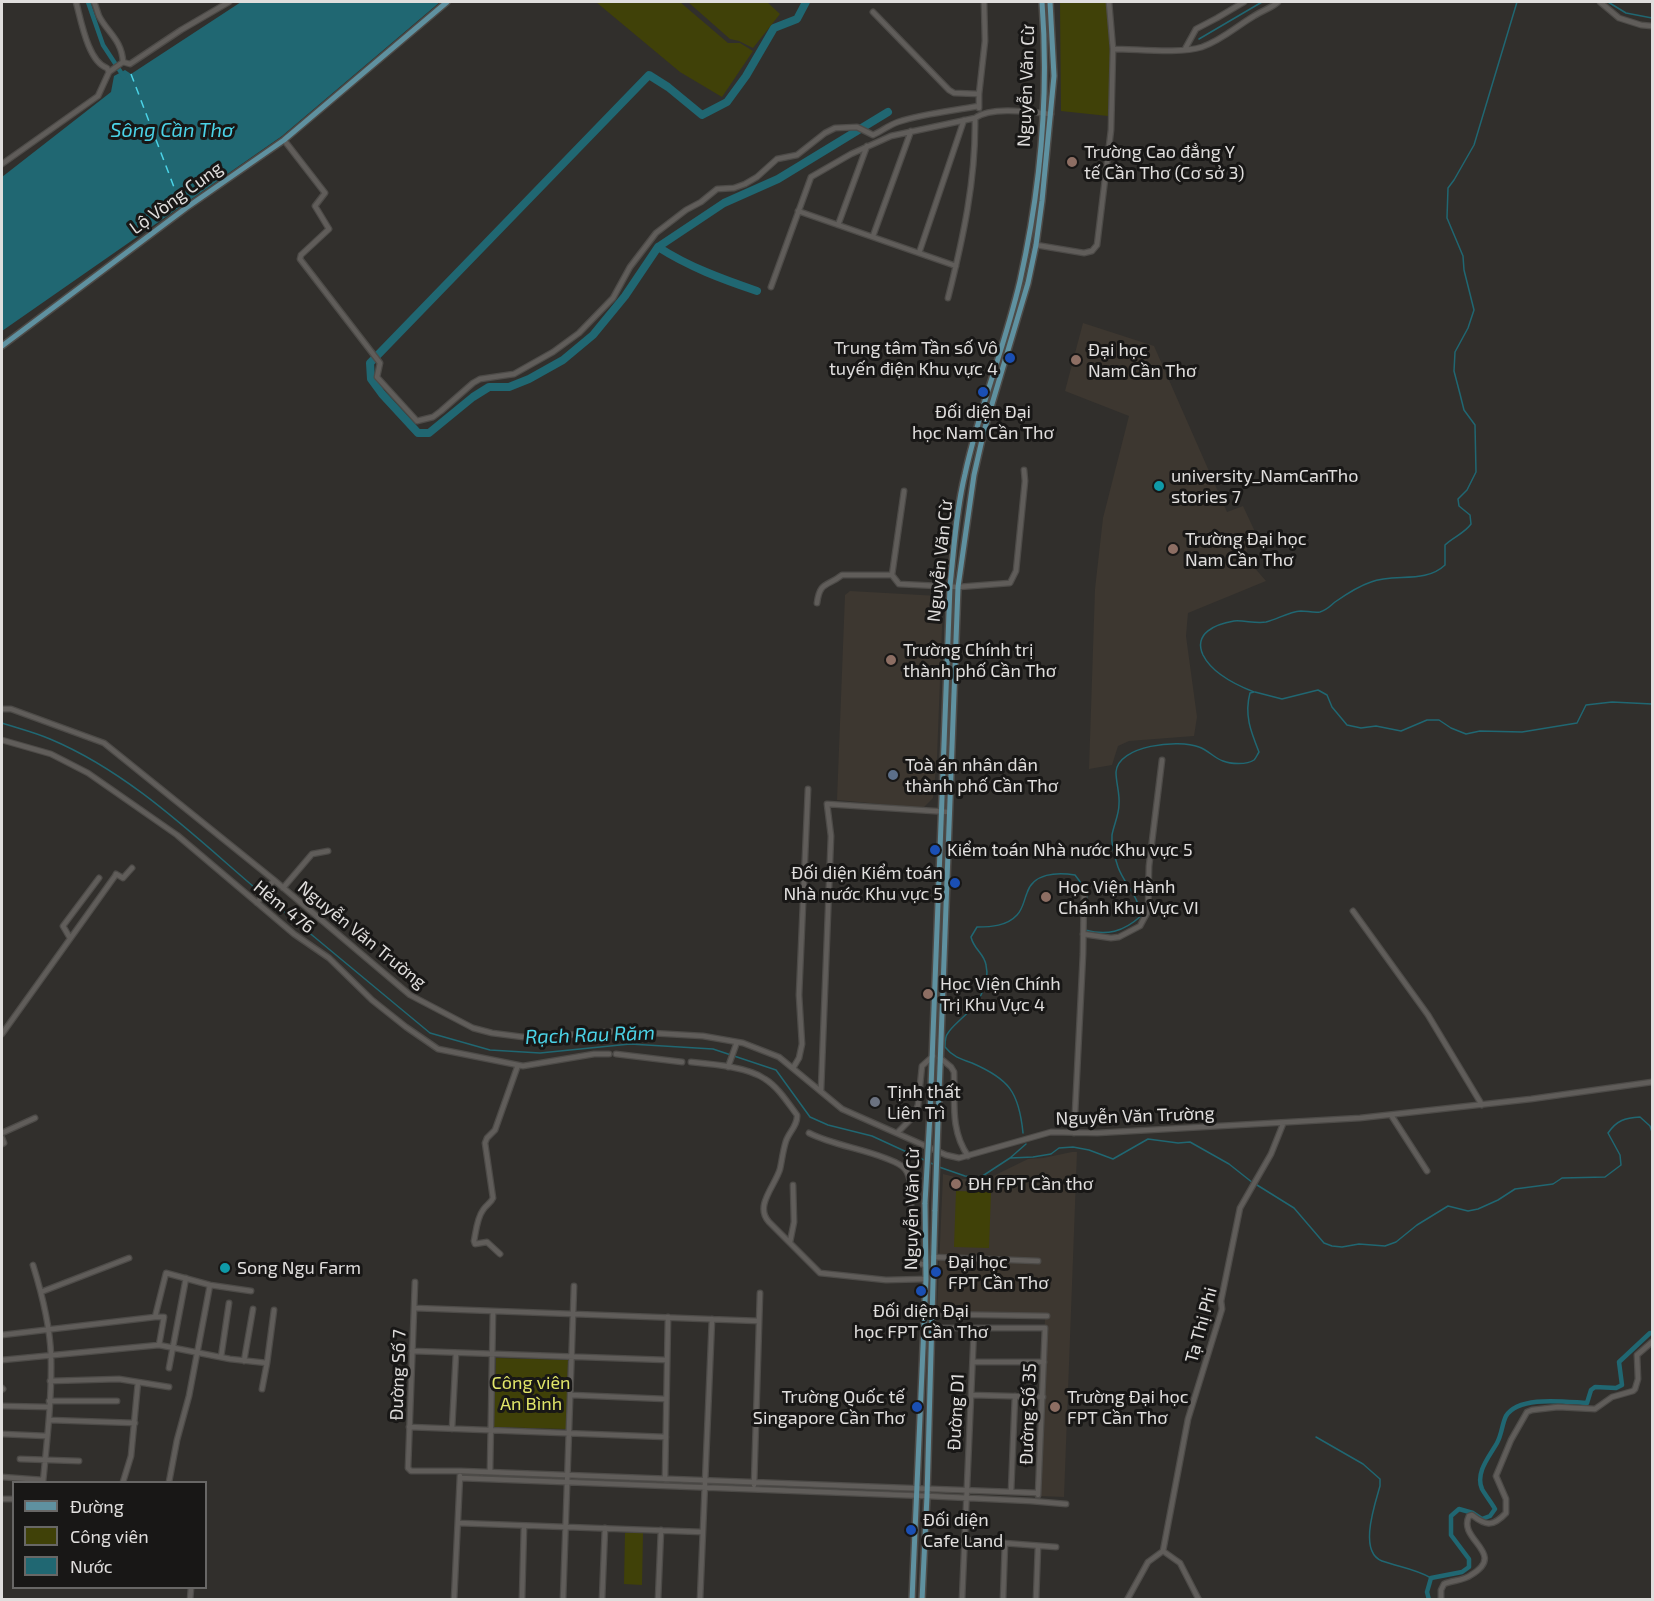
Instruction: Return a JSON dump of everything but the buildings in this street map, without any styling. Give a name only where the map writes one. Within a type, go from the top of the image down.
[{"type":"main road","name":"Lộ Vòng Cung","points":[[2,346],[186,208],[284,140],[447,2]]},
{"type":"main road","name":"Nguyễn Văn Cừ","points":[[912,1599],[926,1279],[925,1203],[933,1056],[950,586],[957,511],[965,474],[1020,282],[1034,200],[1043,113],[1042,2]]},
{"type":"main road","name":"Nguyễn Văn Cừ","points":[[922,1599],[934,1210],[958,587],[974,475],[984,431],[1028,283],[1036,245],[1054,76],[1050,2]]},
{"type":"main road","points":[[944,716],[954,716]]},
{"type":"main road","points":[[939,866],[947,866]]},
{"type":"main road","points":[[935,975],[943,975]]},
{"type":"main road","points":[[924,1327],[931,1328]]},
{"type":"street","points":[[76,2],[95,60],[110,71]]},
{"type":"street","points":[[94,2],[99,17],[114,35],[123,56],[123,62]]},
{"type":"street","points":[[123,62],[130,64],[229,2]]},
{"type":"street","points":[[981,113],[979,94],[985,40],[984,2]]},
{"type":"street","points":[[1036,245],[1084,253],[1092,251],[1097,245],[1111,130],[1113,49],[1109,2]]},
{"type":"street","points":[[1185,49],[1196,28],[1244,2]]},
{"type":"street","points":[[1113,49],[1185,49],[1203,46],[1220,39],[1254,16],[1271,9],[1278,2]]},
{"type":"street","points":[[1600,2],[1619,18],[1653,26]]},
{"type":"street","points":[[873,12],[949,90],[954,93],[979,94]]},
{"type":"street","points":[[1042,15],[1051,15]]},
{"type":"street","points":[[2,164],[98,96],[110,71],[123,62]]},
{"type":"street","points":[[284,140],[325,193],[315,206],[329,229],[301,255],[300,259],[380,363],[377,377],[417,421],[433,417],[473,383],[486,377],[508,376],[520,371],[553,352],[579,333],[613,298],[630,267],[656,233],[717,189],[734,188],[750,181],[772,162],[797,155],[830,130],[839,127],[856,127],[875,134],[897,122],[927,114],[979,106]]},
{"type":"street","points":[[771,287],[811,177],[867,146],[891,136],[975,118],[981,113],[991,111],[1051,114]]},
{"type":"street","points":[[948,298],[976,153],[975,118]]},
{"type":"street","points":[[920,253],[964,120]]},
{"type":"street","points":[[873,237],[911,131]]},
{"type":"street","points":[[838,225],[867,146]]},
{"type":"street","points":[[1034,200],[1042,201]]},
{"type":"street","points":[[798,211],[956,266]]},
{"type":"street","points":[[1020,282],[1028,283]]},
{"type":"street","points":[[904,490],[892,575],[894,580],[902,585],[958,587],[1010,583],[1014,579],[1025,481],[1024,470]]},
{"type":"street","points":[[965,474],[974,475]]},
{"type":"street","points":[[817,603],[819,589],[842,575],[892,575]]},
{"type":"street","name":"Nguyễn Văn Trường","points":[[2,709],[11,710],[104,743],[283,888],[410,995],[474,1028],[492,1033],[531,1038],[617,1031],[703,1036],[737,1042],[779,1057],[842,1109],[946,1155],[958,1158],[1051,1132],[1097,1133],[1283,1124],[1482,1105],[1653,1082]]},
{"type":"street","name":"Hẻm 476","points":[[2,740],[51,754],[88,773],[177,835],[294,934],[329,958],[372,1000],[438,1049],[529,1066],[594,1054],[609,1054]]},
{"type":"street","points":[[1083,934],[1119,937],[1140,926],[1148,911],[1149,866],[1162,760]]},
{"type":"street","points":[[793,1068],[799,1058],[802,1044],[799,995],[808,789]]},
{"type":"street","points":[[821,1090],[831,836],[827,804],[949,812]]},
{"type":"street","points":[[283,888],[312,854],[328,852]]},
{"type":"street","points":[[2,1034],[116,874],[123,878],[132,868]]},
{"type":"street","points":[[70,938],[63,926],[99,878]]},
{"type":"street","points":[[258,902],[273,881]]},
{"type":"street","points":[[1074,1132],[1084,891]]},
{"type":"street","points":[[1353,911],[1428,1015],[1482,1105]]},
{"type":"street","points":[[729,1066],[737,1042]]},
{"type":"street","points":[[616,1054],[682,1062]]},
{"type":"street","points":[[897,1133],[914,1116],[918,1105],[922,1066],[933,1056]]},
{"type":"street","points":[[940,1058],[954,1072],[955,1127],[959,1141],[968,1156]]},
{"type":"street","points":[[691,1062],[729,1066],[765,1078],[798,1118],[786,1140],[780,1171],[765,1201],[763,1213],[766,1219],[815,1270],[824,1274],[886,1280],[926,1279]]},
{"type":"street","points":[[500,1254],[487,1242],[475,1244],[474,1241],[483,1209],[492,1202],[493,1198],[484,1143],[495,1130],[518,1065]]},
{"type":"street","points":[[1390,1115],[1427,1171]]},
{"type":"street","points":[[2,1132],[35,1118]]},
{"type":"street","name":"Tạ Thị Phi","points":[[1163,1551],[1188,1419],[1222,1309],[1221,1301],[1240,1208],[1271,1154],[1283,1124]]},
{"type":"street","points":[[809,1133],[873,1152],[905,1169],[910,1176],[911,1186],[911,1256],[916,1263],[926,1265]]},
{"type":"street","points":[[2,1138],[4,1143],[2,1144]]},
{"type":"street","points":[[790,1242],[794,1222],[793,1185]]},
{"type":"street","points":[[933,1257],[1038,1261]]},
{"type":"street","points":[[41,1292],[129,1258]]},
{"type":"street","points":[[2,1478],[43,1481],[49,1420],[51,1356],[41,1292],[33,1265]]},
{"type":"street","points":[[155,1317],[166,1273],[210,1285],[251,1291]]},
{"type":"street","points":[[169,1368],[186,1278]]},
{"type":"street","name":"Đường Số 7","points":[[415,1282],[408,1468],[411,1471],[461,1471]]},
{"type":"street","points":[[169,1481],[210,1285]]},
{"type":"street","points":[[563,1599],[574,1286]]},
{"type":"street","points":[[754,1489],[760,1293]]},
{"type":"street","points":[[221,1357],[229,1303]]},
{"type":"street","points":[[414,1308],[759,1321]]},
{"type":"street","points":[[244,1361],[252,1309]]},
{"type":"street","points":[[262,1389],[274,1311]]},
{"type":"street","points":[[490,1472],[493,1311]]},
{"type":"street","points":[[932,1314],[1047,1316]]},
{"type":"street","points":[[2,1335],[164,1317],[159,1346]]},
{"type":"street","points":[[665,1479],[668,1317]]},
{"type":"street","points":[[700,1599],[712,1319]]},
{"type":"street","points":[[931,1328],[974,1328]]},
{"type":"street","name":"Đường Số 35","points":[[974,1328],[1045,1328],[1038,1501]]},
{"type":"street","name":"Đường D1","points":[[962,1599],[974,1328]]},
{"type":"street","points":[[1441,1599],[1444,1584],[1471,1575],[1480,1568],[1485,1560],[1484,1552],[1468,1531],[1466,1522],[1468,1516],[1472,1515],[1480,1522],[1488,1524],[1498,1520],[1506,1513],[1506,1499],[1496,1476],[1511,1440],[1525,1415],[1532,1410],[1550,1407],[1595,1408],[1612,1397],[1633,1391],[1638,1379],[1637,1355],[1653,1342]]},
{"type":"street","points":[[2,1360],[159,1346],[267,1363]]},
{"type":"street","points":[[412,1351],[667,1360]]},
{"type":"street","points":[[452,1429],[456,1353]]},
{"type":"street","points":[[973,1362],[1044,1362]]},
{"type":"street","points":[[50,1381],[118,1379],[169,1387]]},
{"type":"street","points":[[123,1481],[131,1456],[138,1382]]},
{"type":"street","points":[[571,1395],[666,1399]]},
{"type":"street","points":[[971,1395],[1043,1397]]},
{"type":"street","points":[[1011,1492],[1015,1396]]},
{"type":"street","points":[[2,1407],[117,1401]]},
{"type":"street","points":[[49,1420],[135,1423]]},
{"type":"street","points":[[409,1427],[666,1437]]},
{"type":"street","points":[[2,1434],[47,1436]]},
{"type":"street","points":[[20,1459],[79,1461]]},
{"type":"street","points":[[454,1599],[461,1471],[704,1488],[1038,1493]]},
{"type":"street","points":[[460,1478],[704,1480],[916,1492]]},
{"type":"street","points":[[927,1492],[966,1498],[1066,1504]]},
{"type":"street","points":[[458,1523],[702,1532]]},
{"type":"street","points":[[522,1599],[524,1526]]},
{"type":"street","points":[[602,1599],[605,1528]]},
{"type":"street","points":[[658,1599],[661,1530]]},
{"type":"street","points":[[964,1540],[1056,1547]]},
{"type":"street","points":[[1003,1599],[1005,1544]]},
{"type":"street","points":[[1036,1599],[1038,1546]]},
{"type":"street","points":[[1126,1599],[1148,1563],[1163,1551],[1180,1563],[1199,1599]]},
{"type":"shaded area","name":"Trường Đại học Nam Cần Thơ","points":[[1083,323],[1154,346],[1227,512],[1243,506],[1257,536],[1248,541],[1246,558],[1266,581],[1188,613],[1186,636],[1197,717],[1194,736],[1129,741],[1118,746],[1112,765],[1089,769],[1095,589],[1103,518],[1129,416],[1065,391]]},
{"type":"shaded area","name":"Trường Chính trị thành phố Cần Thơ","points":[[850,591],[939,596],[943,601],[937,758],[933,798],[923,808],[837,800],[845,595]]},
{"type":"shaded area","name":"Trường Đại học FPT Cần Thơ","points":[[1077,1152],[1064,1497],[1039,1496],[1045,1318],[937,1314],[943,1174],[963,1179],[987,1179],[1028,1159]]},
{"type":"green space","points":[[596,2],[680,2],[728,43],[740,43],[753,51],[722,97],[680,72]]},
{"type":"green space","points":[[688,2],[767,2],[780,14],[753,48],[730,39]]},
{"type":"green space","points":[[1060,2],[1107,2],[1111,71],[1108,116],[1061,111]]},
{"type":"green space","points":[[956,1191],[991,1192],[989,1248],[954,1247]]},
{"type":"green space","name":"Công viên An Bình","points":[[496,1358],[568,1360],[566,1429],[494,1427]]},
{"type":"green space","points":[[625,1533],[643,1533],[642,1585],[624,1584]]},
{"type":"water","name":"Sông Cần Thơ","points":[[241,2],[440,2],[282,136],[2,331],[2,177],[111,92],[114,76],[125,70],[131,74]]},
{"type":"waterway","points":[[88,2],[103,45],[124,77]]},
{"type":"waterway","points":[[806,2],[797,19],[774,28],[746,76],[727,102],[702,115],[668,87],[649,75],[370,363],[371,379],[382,394],[418,433],[429,433],[489,387],[509,387],[529,379],[563,360],[593,335],[625,296],[658,247],[724,203],[778,179],[888,112]]},
{"type":"waterway","points":[[1199,39],[1262,2]]},
{"type":"waterway","points":[[1085,930],[1100,933],[1115,931],[1128,926],[1141,916],[1137,902],[1118,867],[1113,847],[1112,835],[1119,808],[1116,772],[1119,763],[1138,750],[1164,744],[1199,747],[1220,760],[1234,763],[1251,762],[1259,752],[1248,716],[1248,701],[1250,693],[1254,692],[1232,682],[1212,667],[1203,655],[1201,641],[1204,635],[1220,624],[1234,621],[1262,622],[1301,611],[1320,612],[1352,591],[1371,582],[1380,579],[1419,576],[1437,571],[1445,565],[1445,545],[1471,524],[1470,515],[1459,506],[1458,499],[1467,490],[1476,472],[1475,425],[1464,410],[1454,371],[1455,352],[1468,328],[1474,310],[1464,270],[1463,256],[1447,218],[1448,188],[1474,145],[1517,2]]},
{"type":"waterway","points":[[1608,2],[1626,13],[1652,18]]},
{"type":"waterway","points":[[658,247],[694,267],[757,291]]},
{"type":"waterway","points":[[1255,692],[1282,699],[1318,690],[1327,695],[1332,707],[1347,725],[1361,728],[1376,726],[1401,731],[1427,720],[1439,720],[1466,734],[1480,731],[1522,732],[1577,723],[1586,705],[1612,702],[1652,704]]},
{"type":"waterway","name":"Rạch Rau Răm","points":[[2,723],[50,739],[108,770],[161,808],[261,893]]},
{"type":"waterway","points":[[1023,1133],[1019,1107],[1015,1097],[1003,1081],[985,1069],[950,1053],[945,1047],[947,1034],[977,1002],[986,980],[985,961],[971,937],[977,927],[999,925],[1013,919],[1021,910],[1030,886],[1034,881],[1046,875],[1075,875],[1087,891],[1086,911]]},
{"type":"waterway","name":"Rạch Rau Răm","points":[[265,896],[430,1033],[490,1050],[540,1053],[630,1044],[713,1049],[776,1070],[810,1117],[828,1125],[872,1136],[935,1165]]},
{"type":"waterway","name":"Rạch Rau Răm","points":[[1257,1185],[1294,1208],[1324,1243],[1342,1247],[1359,1244],[1385,1246],[1396,1242],[1417,1225],[1448,1206],[1468,1211],[1498,1200],[1515,1189],[1553,1184],[1562,1178],[1605,1177],[1621,1165],[1620,1155],[1608,1133],[1618,1122],[1640,1117],[1650,1126],[1652,1132]]},
{"type":"waterway","name":"Rạch Rau Răm","points":[[939,1167],[965,1176],[981,1177],[1010,1158],[1051,1154],[1059,1148],[1073,1147],[1113,1159],[1148,1139],[1178,1143],[1190,1142],[1229,1164],[1253,1183]]},
{"type":"waterway","points":[[1010,1158],[1026,1144]]},
{"type":"waterway","points":[[1429,1600],[1427,1592],[1431,1578],[1462,1572],[1469,1567],[1469,1559],[1451,1535],[1451,1516],[1459,1509],[1473,1513],[1482,1519],[1490,1516],[1495,1509],[1482,1489],[1480,1477],[1484,1465],[1499,1440],[1506,1416],[1512,1409],[1532,1402],[1587,1403],[1591,1390],[1595,1387],[1616,1388],[1622,1385],[1619,1362],[1652,1333]]},
{"type":"waterway","points":[[1316,1437],[1363,1464],[1380,1479],[1370,1527],[1371,1548],[1375,1556],[1382,1561],[1431,1578]]},
{"type":"ferry route","points":[[131,74],[177,195]]},
{"type":"place","name":"Trường Cao đẳng Y tế Cần Thơ (Cơ sở 3)","points":[[1072,162]]},
{"type":"place","name":"Trung tâm Tần số Vô tuyến điện Khu vực 4","points":[[1010,358]]},
{"type":"place","name":"Đại học Nam Cần Thơ","points":[[1076,360]]},
{"type":"place","name":"Đối diện Đại học Nam Cần Thơ","points":[[983,392]]},
{"type":"place","name":"university_NamCanTho stories 7","points":[[1159,486]]},
{"type":"place","name":"Trường Đại học Nam Cần Thơ","points":[[1173,549]]},
{"type":"place","name":"Trường Chính trị thành phố Cần Thơ","points":[[891,660]]},
{"type":"place","name":"Toà án nhân dân thành phố Cần Thơ","points":[[893,775]]},
{"type":"place","name":"Kiểm toán Nhà nước Khu vực 5","points":[[935,850]]},
{"type":"place","name":"Đối diện Kiểm toán Nhà nước Khu vực 5","points":[[955,883]]},
{"type":"place","name":"Học Viện Hành Chánh Khu Vực VI","points":[[1046,897]]},
{"type":"place","name":"Học Viện Chính Trị Khu Vực 4","points":[[928,994]]},
{"type":"place","name":"Tịnh thất Liên Trì","points":[[875,1102]]},
{"type":"place","name":"ĐH FPT Cần thơ","points":[[956,1184]]},
{"type":"place","name":"Song Ngu Farm","points":[[225,1268]]},
{"type":"place","name":"Đại học FPT Cần Thơ","points":[[936,1272]]},
{"type":"place","name":"Đối diện Đại học FPT Cần Thơ","points":[[921,1291]]},
{"type":"place","name":"Trường Quốc tế Singapore Cần Thơ","points":[[917,1407]]},
{"type":"place","name":"Trường Đại học FPT Cần Thơ","points":[[1055,1407]]},
{"type":"place","name":"Đối diện Cafe Land","points":[[911,1530]]}]
